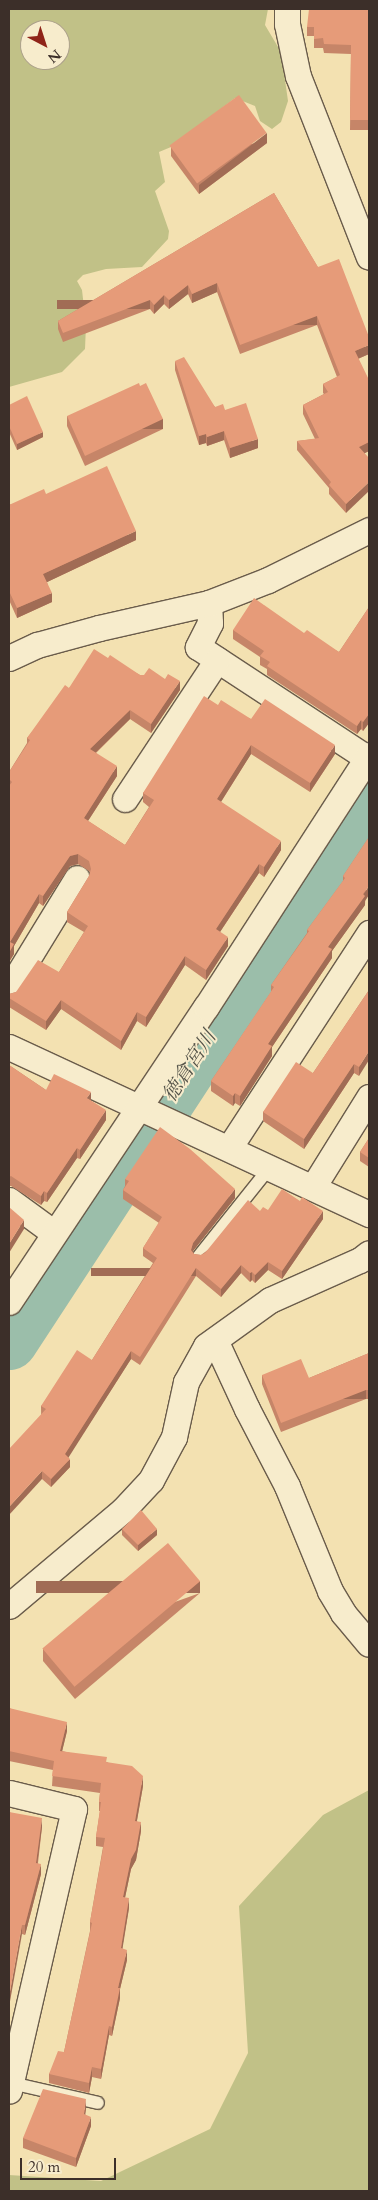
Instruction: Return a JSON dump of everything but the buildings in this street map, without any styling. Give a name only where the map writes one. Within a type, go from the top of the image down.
[{"type":"street","points":[[287,9],[287,24],[298,76],[369,257]]},
{"type":"street","points":[[9,658],[37,645],[209,603],[268,580],[369,530]]},
{"type":"street","points":[[9,1302],[138,1106],[206,1007],[368,757],[198,647],[210,623],[209,603]]},
{"type":"street","points":[[125,799],[217,660]]},
{"type":"street","points":[[9,988],[77,878]]},
{"type":"street","points":[[229,1148],[369,933]]},
{"type":"street","points":[[9,1047],[369,1214]]},
{"type":"street","points":[[313,1187],[369,1097]]},
{"type":"street","points":[[9,1200],[54,1233]]},
{"type":"street","points":[[9,1606],[123,1510],[151,1480],[174,1437],[186,1382],[206,1346],[270,1300],[360,1260],[369,1253]]},
{"type":"street","points":[[215,1340],[247,1409],[287,1486],[330,1591],[343,1613],[369,1644]]},
{"type":"street","points":[[9,1793],[74,1808],[10,2087]]},
{"type":"lane","points":[[199,1256],[270,1167]]},
{"type":"lane","points":[[10,2087],[98,2103]]},
{"type":"green space","points":[[9,9],[268,9],[265,25],[281,52],[288,101],[281,122],[272,129],[260,121],[255,106],[235,98],[171,147],[159,152],[165,182],[155,191],[169,231],[168,239],[142,267],[106,269],[83,275],[77,281],[82,290],[86,325],[85,349],[62,372],[9,387]]},
{"type":"green space","points":[[369,1790],[369,2191],[9,2191],[9,2175],[101,2181],[210,2129],[248,2053],[239,1906],[323,1815]]},
{"type":"waterway","name":"徳倉宮川","points":[[9,1341],[369,790]]}]
